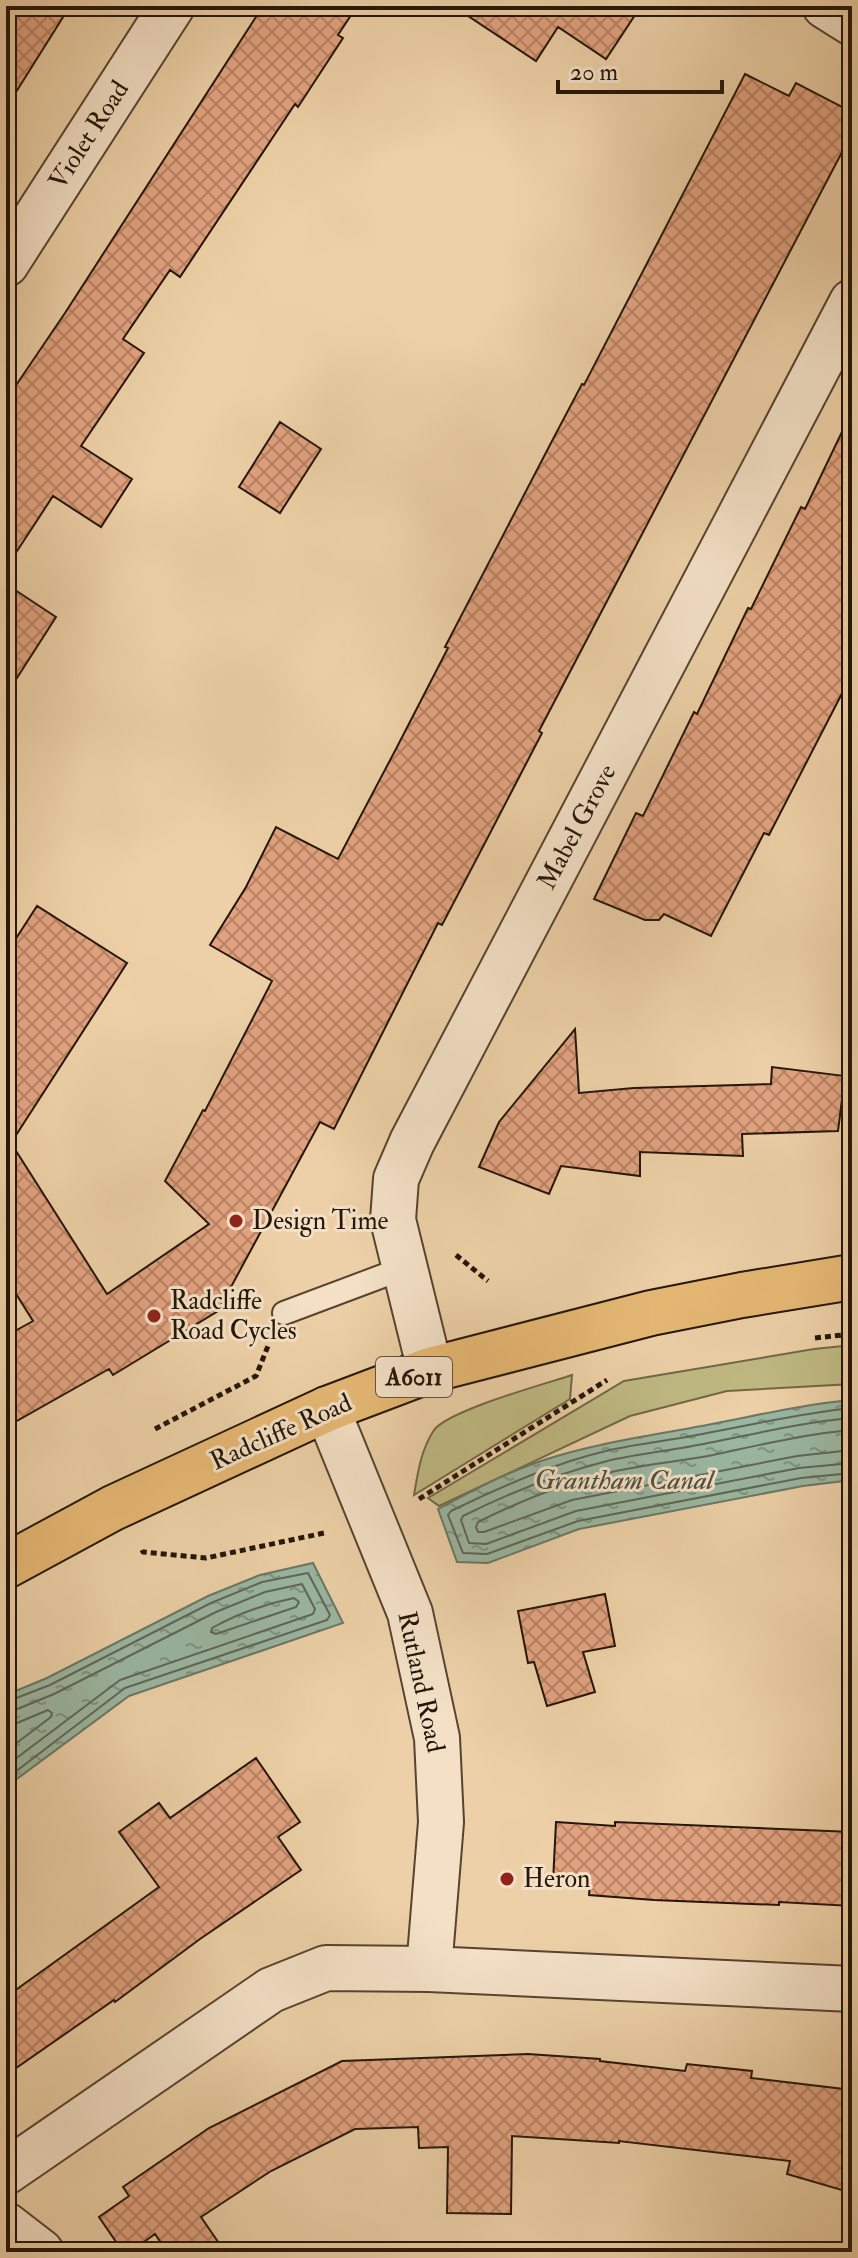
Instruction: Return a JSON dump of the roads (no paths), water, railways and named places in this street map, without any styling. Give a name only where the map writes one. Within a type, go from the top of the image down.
[{"type":"highway","name":"Radcliffe Road","points":[[6,1566],[113,1508],[327,1409],[430,1370],[651,1313],[852,1277]]},
{"type":"street","name":"Violet Road","points":[[6,264],[172,6]]},
{"type":"street","points":[[825,6],[852,23]]},
{"type":"street","name":"Mabel Grove","points":[[430,1370],[393,1220],[396,1179],[412,1142],[852,302]]},
{"type":"street","name":"Rutland Road","points":[[327,1409],[410,1613],[437,1738],[441,1822],[429,1969]]},
{"type":"street","points":[[6,2172],[271,1990],[326,1968],[429,1969],[852,1989]]},
{"type":"street","points":[[6,2225],[41,2252]]},
{"type":"lane","points":[[284,1313],[404,1268]]},
{"type":"water","name":"Grantham Canal","points":[[852,1400],[852,1480],[803,1486],[579,1529],[488,1563],[457,1562],[438,1509],[503,1476],[565,1454],[782,1410]]},
{"type":"water","points":[[313,1563],[343,1623],[129,1696],[6,1787],[6,1695],[47,1678],[208,1596],[260,1575]]},
{"type":"place","name":"Design Time","points":[[236,1221]]},
{"type":"place","name":"Radcliffe Road Cycles","points":[[154,1316]]},
{"type":"place","name":"Heron","points":[[507,1879]]}]
